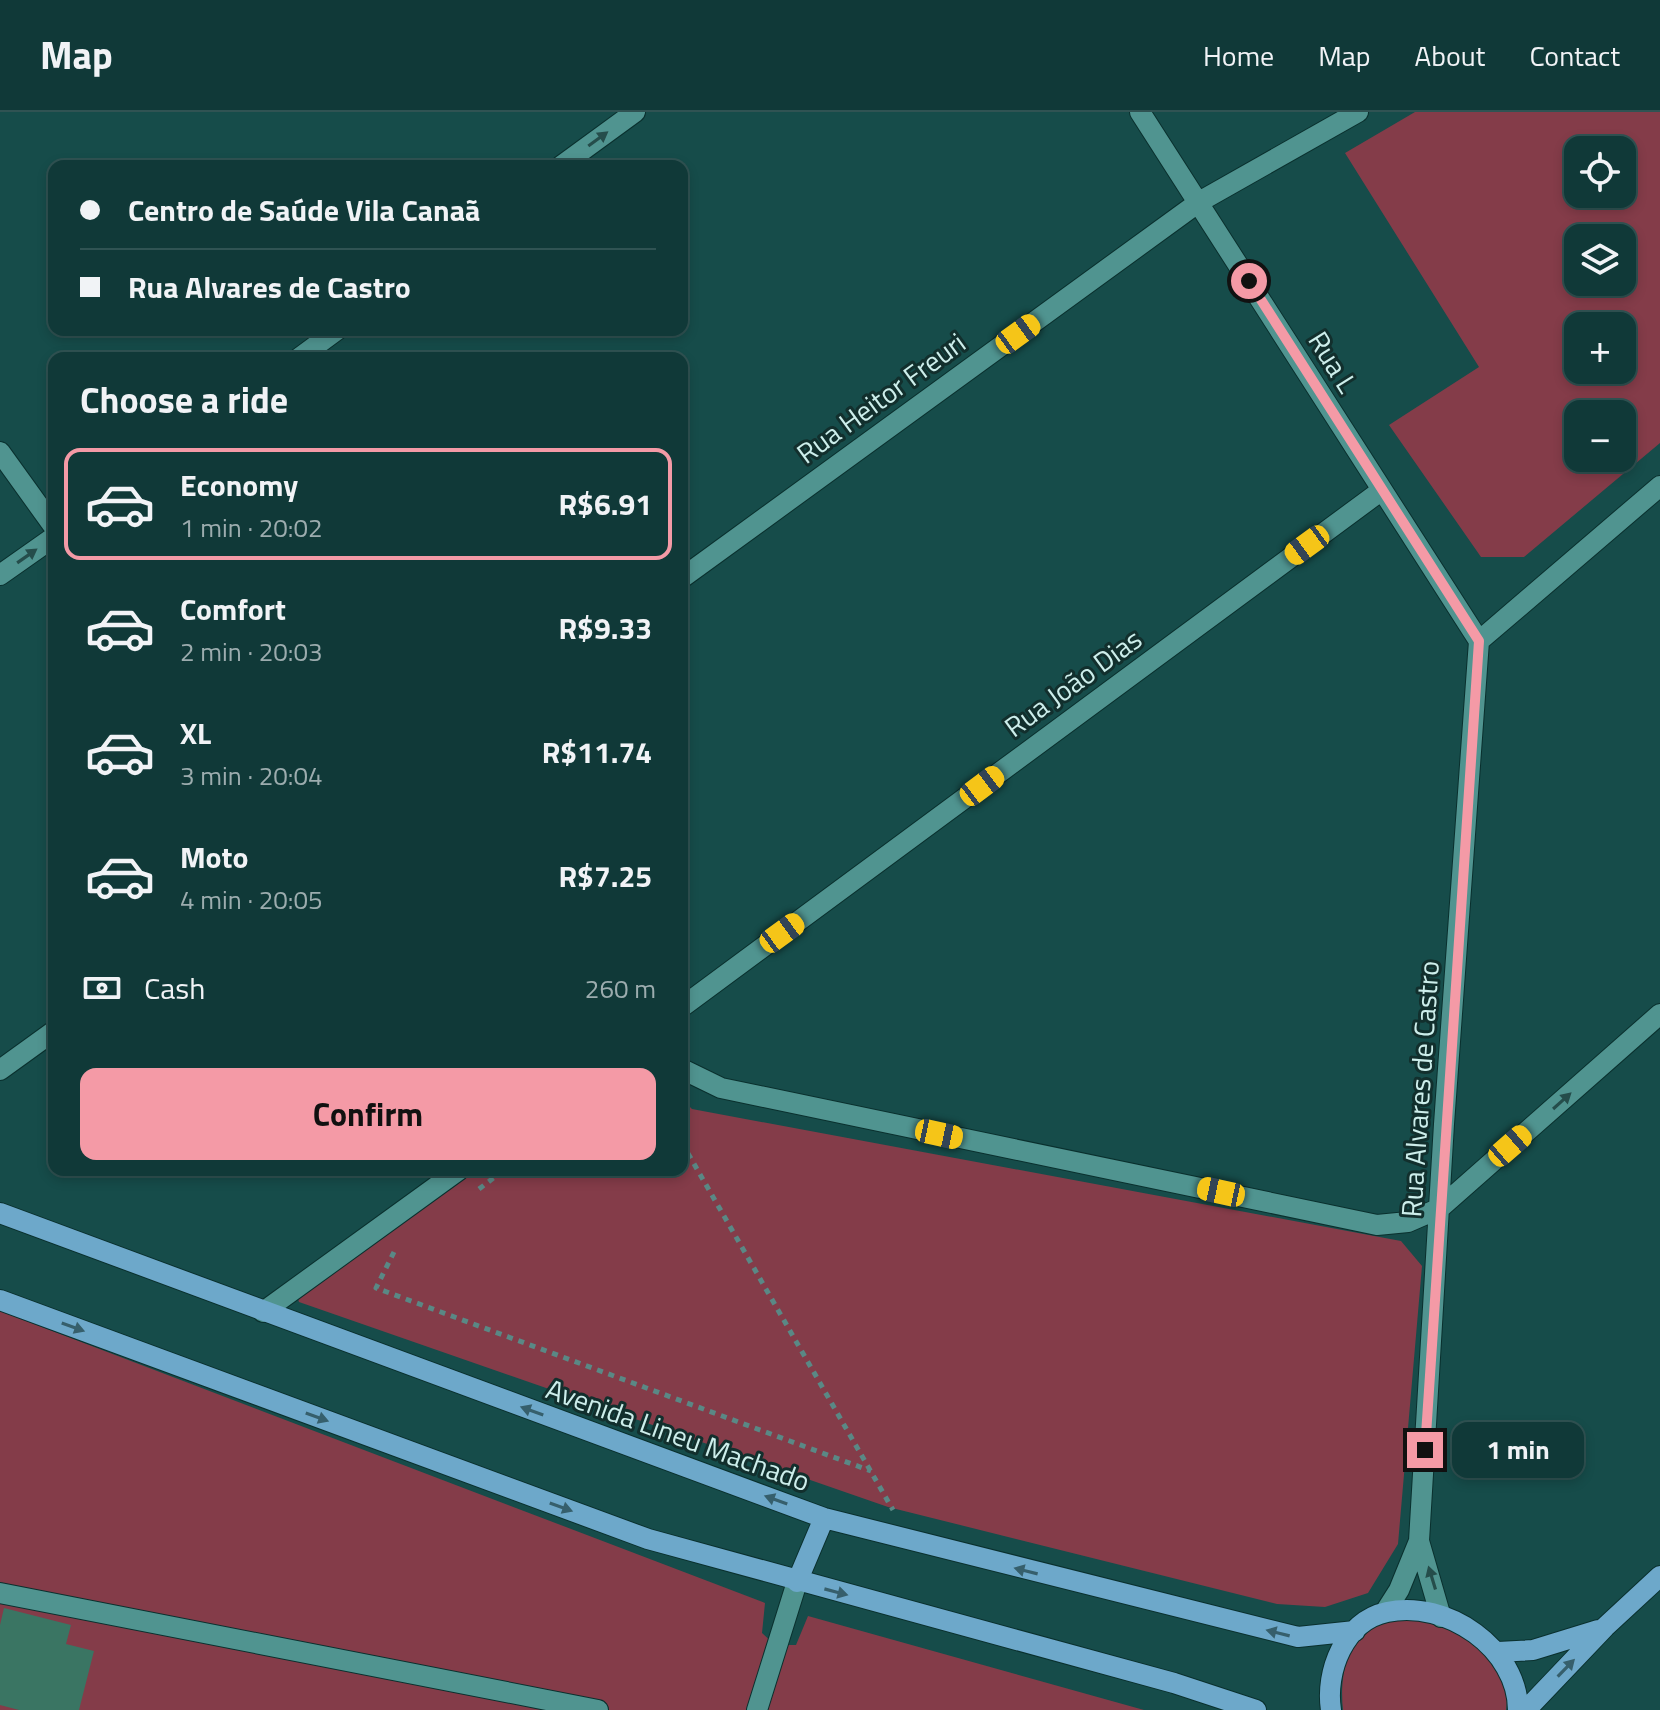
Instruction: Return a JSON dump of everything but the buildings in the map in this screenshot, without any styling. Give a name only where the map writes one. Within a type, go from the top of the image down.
[{"type":"main road","name":"Avenida Lineu Machado","points":[[0,1213],[824,1518],[912,1543],[1298,1637],[1355,1631]]},
{"type":"main road","points":[[0,1300],[648,1539],[1174,1683],[1256,1710]]},
{"type":"main road","points":[[797,1582],[824,1518]]},
{"type":"main road","points":[[1526,1710],[1605,1627],[1660,1576]]},
{"type":"main road","points":[[1331,1710],[1328,1693],[1332,1670],[1341,1649],[1355,1631],[1385,1612],[1413,1610],[1441,1617],[1484,1639],[1498,1652],[1511,1672],[1518,1710]]},
{"type":"main road","points":[[1498,1652],[1533,1650],[1605,1627]]},
{"type":"street","points":[[569,160],[635,112]]},
{"type":"street","name":"Rua L","points":[[1140,112],[1479,641]]},
{"type":"street","name":"Rua Heitor Freuri","points":[[688,574],[1199,202],[1358,112]]},
{"type":"street","points":[[307,352],[329,336]]},
{"type":"street","points":[[0,452],[48,519]]},
{"type":"street","points":[[1479,641],[1660,486]]},
{"type":"street","name":"Rua João Dias","points":[[688,1003],[1382,490]]},
{"type":"street","points":[[0,575],[48,541]]},
{"type":"street","name":"Rua Alvares de Castro","points":[[1385,1612],[1399,1590],[1419,1541],[1479,641]]},
{"type":"street","points":[[688,1072],[721,1088],[1377,1225],[1408,1222],[1440,1208],[1660,1014]]},
{"type":"street","points":[[0,1070],[48,1035]]},
{"type":"street","points":[[263,1312],[451,1176]]},
{"type":"street","name":"Rua Alvares de Castro","points":[[1419,1541],[1441,1617]]},
{"type":"street","points":[[757,1710],[797,1582]]},
{"type":"street","points":[[0,1593],[598,1710]]},
{"type":"path","points":[[688,1153],[912,1543]]},
{"type":"path","points":[[466,1198],[496,1176]]},
{"type":"path","points":[[404,1245],[391,1254],[376,1288],[871,1471]]},
{"type":"shaded area","points":[[1415,112],[1660,112],[1660,443],[1636,463],[1636,400],[1564,400],[1564,472],[1625,472],[1524,557],[1481,557],[1389,425],[1479,367],[1345,153]]},
{"type":"shaded area","points":[[688,1105],[692,1109],[1401,1241],[1422,1266],[1398,1544],[1368,1593],[1325,1607],[1277,1604],[888,1507],[299,1302],[297,1295],[460,1176],[688,1176]]},
{"type":"shaded area","points":[[0,1311],[765,1603],[762,1633],[775,1645],[796,1645],[808,1616],[1144,1710],[0,1710]]},
{"type":"shaded area","points":[[1393,1617],[1437,1622],[1467,1637],[1497,1670],[1506,1696],[1506,1710],[1343,1710],[1343,1679],[1352,1648],[1367,1630]]},
{"type":"route","points":[[1249,281],[1479,641],[1444,1124],[1425,1450]]}]
